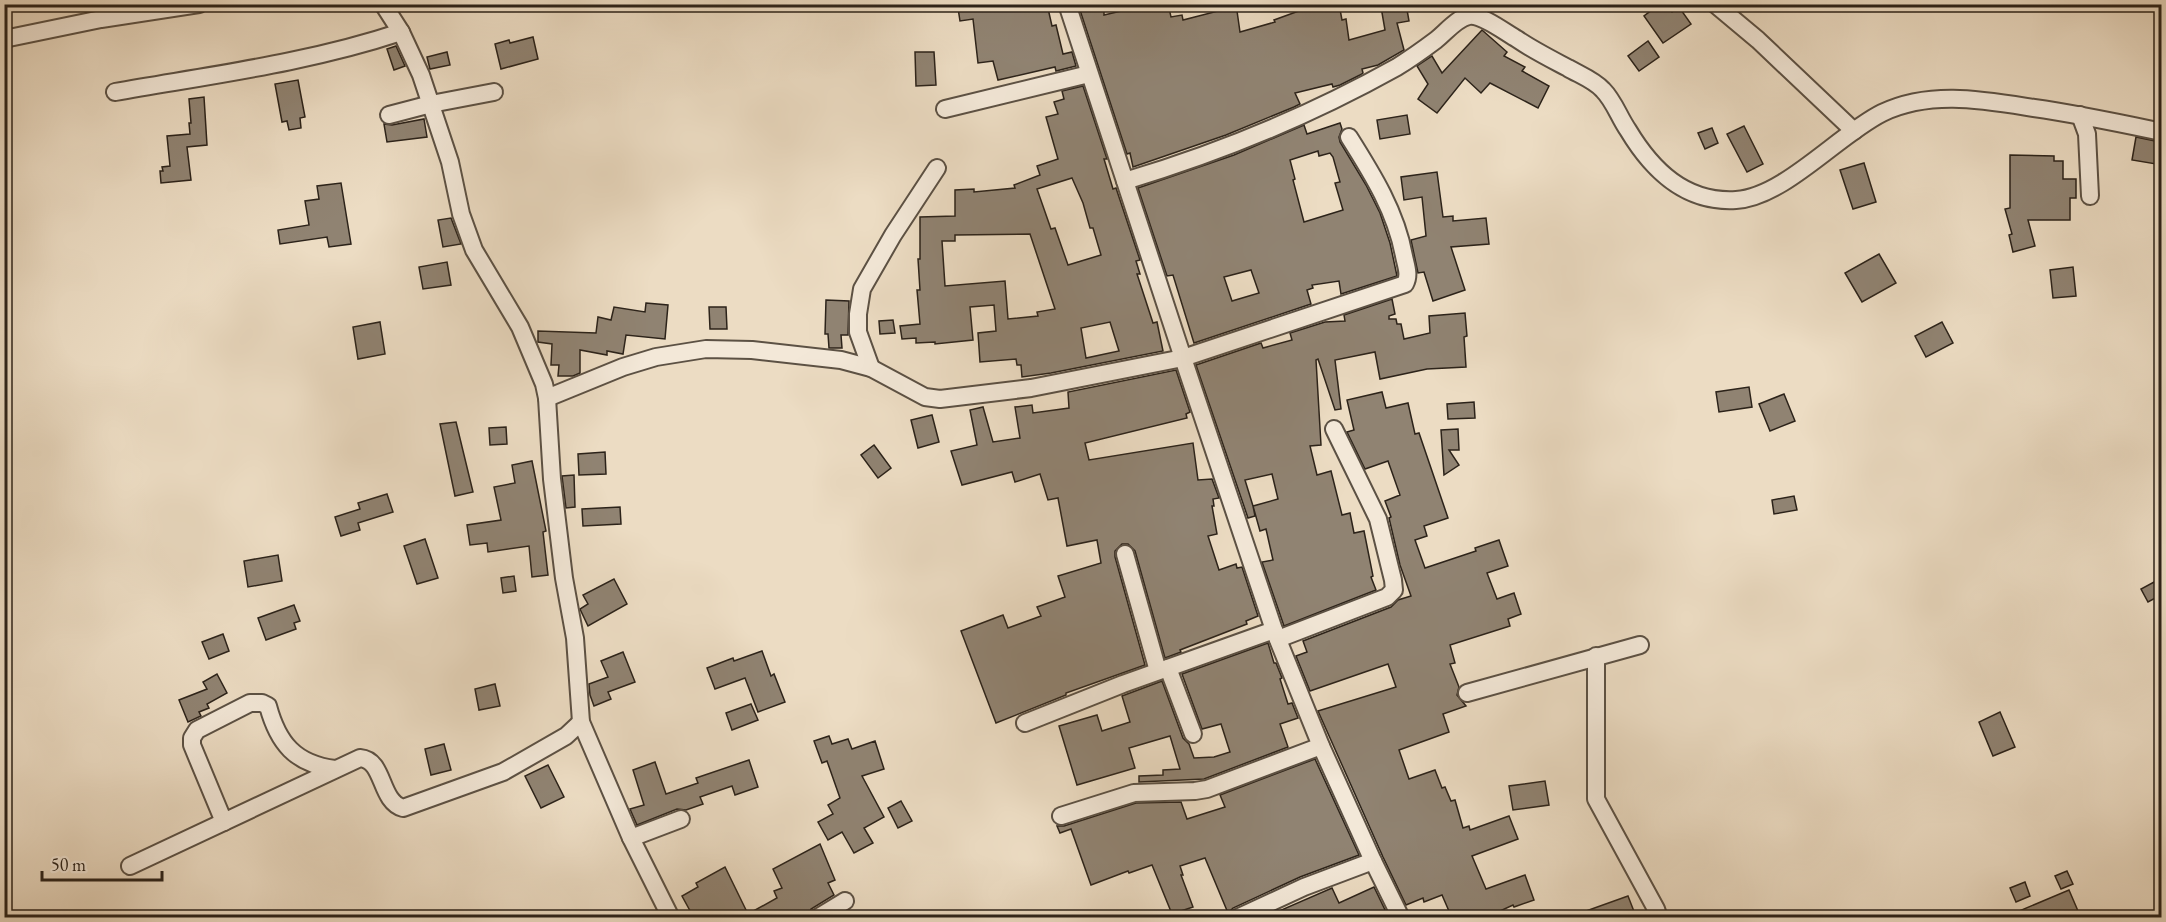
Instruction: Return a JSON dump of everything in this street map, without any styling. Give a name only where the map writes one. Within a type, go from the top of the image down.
[{"type":"street","points":[[4,39],[101,19],[199,4]]},
{"type":"street","points":[[383,4],[401,32],[421,75],[450,162],[464,222],[474,250],[520,327],[544,384],[564,578],[575,638],[581,722],[631,838],[671,918]]},
{"type":"street","points":[[1067,4],[1182,358],[1276,634],[1321,746],[1401,918]]},
{"type":"street","points":[[1715,4],[1758,40],[1854,131]]},
{"type":"street","points":[[1125,181],[1185,163],[1299,116],[1399,66],[1459,21],[1470,16],[1482,19],[1596,83],[1610,98],[1628,130],[1657,170],[1678,186],[1704,195],[1733,200],[1757,195],[1791,178],[1854,131],[1881,114],[1910,103],[1943,99],[1982,100],[2080,115],[2162,132]]},
{"type":"street","points":[[115,92],[274,65],[362,45],[401,32]]},
{"type":"street","points":[[945,109],[1089,74]]},
{"type":"street","points":[[389,115],[494,92]]},
{"type":"street","points":[[2080,115],[2087,134],[2090,196]]},
{"type":"street","points":[[547,398],[623,367],[656,357],[706,349],[752,350],[841,360],[871,368],[926,397],[940,399],[1031,388],[1182,358],[1399,287],[1407,282],[1401,240],[1393,216],[1383,192],[1349,137]]},
{"type":"street","points":[[871,368],[858,332],[862,289],[893,235],[937,168]]},
{"type":"street","points":[[1025,723],[1163,670],[1387,597],[1394,590],[1393,580],[1378,519],[1334,429]]},
{"type":"street","points":[[1125,554],[1163,670],[1193,734]]},
{"type":"street","points":[[1467,693],[1640,645]]},
{"type":"street","points":[[1596,656],[1596,799],[1659,918]]},
{"type":"street","points":[[224,822],[192,745],[192,738],[197,730],[250,703],[256,702],[268,706],[277,734],[297,757],[317,767],[334,769]]},
{"type":"street","points":[[130,866],[360,758],[367,758],[373,762],[391,800],[396,806],[403,808],[503,772],[566,736],[581,722]]},
{"type":"street","points":[[1061,816],[1130,794],[1207,789],[1321,746]]},
{"type":"street","points":[[631,838],[681,819]]},
{"type":"street","points":[[1237,918],[1304,887],[1373,861]]},
{"type":"street","points":[[817,918],[845,901]]},
{"type":"building","points":[[980,4],[1047,4],[1052,26],[1056,25],[1063,54],[1072,52],[1076,66],[1056,71],[1055,67],[998,80],[993,61],[978,63],[973,19],[960,21],[958,8]]},
{"type":"building","points":[[1078,4],[1104,4],[1104,15],[1130,9],[1129,4],[1168,4],[1171,17],[1182,15],[1183,20],[1222,10],[1221,4],[1236,4],[1240,32],[1275,22],[1274,20],[1318,4],[1339,4],[1342,20],[1346,19],[1349,40],[1385,30],[1381,7],[1386,7],[1386,4],[1406,4],[1409,21],[1397,23],[1404,50],[1378,65],[1362,69],[1363,73],[1360,75],[1333,87],[1332,84],[1295,93],[1300,104],[1294,107],[1226,135],[1133,167]]},
{"type":"building","points":[[1660,4],[1667,4],[1672,12],[1679,7],[1691,24],[1663,43],[1644,16]]},
{"type":"building","points":[[1482,30],[1507,52],[1504,56],[1525,67],[1522,71],[1549,86],[1538,108],[1490,83],[1481,93],[1465,78],[1437,113],[1418,99],[1428,84],[1417,66],[1432,56],[1442,73]]},
{"type":"building","points":[[533,37],[538,59],[501,69],[495,44]]},
{"type":"building","points":[[1648,41],[1659,57],[1639,71],[1628,56]]},
{"type":"building","points":[[396,46],[405,66],[394,70],[387,49]]},
{"type":"building","points":[[447,52],[450,65],[430,69],[427,57]]},
{"type":"building","points":[[915,52],[934,52],[936,85],[916,86]]},
{"type":"building","points":[[298,80],[305,117],[300,118],[301,128],[289,130],[287,121],[282,122],[275,84]]},
{"type":"building","points":[[1083,86],[1107,159],[1104,159],[1113,189],[1116,188],[1140,260],[1136,261],[1140,274],[1137,274],[1153,323],[1157,322],[1163,351],[1022,377],[1021,365],[1017,365],[1016,359],[980,362],[978,333],[996,331],[994,305],[970,307],[973,340],[935,344],[935,342],[916,343],[916,338],[902,339],[900,326],[920,324],[917,290],[920,290],[918,259],[920,259],[920,217],[955,216],[955,190],[974,189],[974,192],[1015,188],[1014,185],[1040,175],[1037,166],[1058,159],[1046,117],[1058,114],[1054,102],[1064,99],[1062,91]],"holes":[[[1072,178],[1083,203],[1090,228],[1093,228],[1101,255],[1068,265],[1055,228],[1051,229],[1037,189]],[[1030,234],[1055,309],[1037,312],[1038,316],[1008,319],[1005,281],[945,286],[942,241],[955,241],[955,235]],[[1110,322],[1119,351],[1086,358],[1081,328]]]},
{"type":"building","points":[[204,97],[207,145],[187,147],[191,180],[161,183],[162,167],[170,166],[167,136],[190,134],[189,99]]},
{"type":"building","points":[[1407,115],[1410,134],[1380,139],[1377,120]]},
{"type":"building","points":[[424,119],[427,137],[387,142],[384,124],[392,125]]},
{"type":"building","points":[[1340,123],[1342,129],[1340,142],[1380,213],[1390,243],[1397,276],[1341,294],[1339,281],[1312,285],[1313,288],[1307,290],[1311,304],[1194,343],[1173,275],[1167,276],[1138,188],[1234,155],[1304,125],[1307,134]],"holes":[[[1318,151],[1319,156],[1330,153],[1333,157],[1340,182],[1335,183],[1343,210],[1304,222],[1290,160]],[[1251,270],[1259,293],[1232,301],[1224,277]]]},
{"type":"building","points":[[1744,126],[1763,164],[1747,172],[1727,134]]},
{"type":"building","points":[[1712,128],[1718,143],[1705,149],[1698,133]]},
{"type":"building","points":[[2136,137],[2160,142],[2156,164],[2132,160]]},
{"type":"building","points":[[2010,155],[2054,156],[2054,161],[2063,161],[2063,179],[2076,179],[2076,198],[2070,198],[2070,220],[2028,220],[2035,246],[2013,252],[2009,235],[2012,234],[2005,209],[2010,208]]},
{"type":"building","points":[[1864,163],[1876,202],[1853,209],[1840,170]]},
{"type":"building","points":[[1437,172],[1443,217],[1453,216],[1453,221],[1486,218],[1489,244],[1451,247],[1465,290],[1433,301],[1424,272],[1418,273],[1411,240],[1426,236],[1422,197],[1404,200],[1401,177]]},
{"type":"building","points":[[341,183],[351,244],[329,247],[327,237],[280,244],[278,230],[309,225],[305,201],[319,199],[317,186]]},
{"type":"building","points":[[451,218],[461,244],[443,247],[438,220]]},
{"type":"building","points":[[1879,254],[1896,283],[1862,302],[1845,273]]},
{"type":"building","points":[[447,262],[451,285],[423,289],[419,267]]},
{"type":"building","points":[[2073,267],[2076,296],[2053,298],[2050,270]]},
{"type":"building","points":[[1392,299],[1395,314],[1389,316],[1389,319],[1396,319],[1397,324],[1401,324],[1404,339],[1430,333],[1429,316],[1465,313],[1466,367],[1427,369],[1380,379],[1375,352],[1335,360],[1341,409],[1335,410],[1318,359],[1316,360],[1321,445],[1310,446],[1317,475],[1331,471],[1342,515],[1350,513],[1354,533],[1364,531],[1373,576],[1371,577],[1376,590],[1284,626],[1262,562],[1273,560],[1266,529],[1260,531],[1253,506],[1255,516],[1248,518],[1196,365],[1261,343],[1263,348],[1292,340],[1290,333],[1325,322],[1345,321],[1344,315]],"holes":[[[1272,474],[1278,499],[1253,506],[1245,480]]]},
{"type":"building","points":[[826,300],[849,301],[848,335],[841,335],[842,348],[829,348],[828,334],[825,334]]},
{"type":"building","points":[[646,303],[668,305],[665,339],[626,335],[623,354],[607,351],[607,355],[580,350],[580,373],[573,376],[558,376],[559,365],[551,365],[552,344],[538,342],[538,331],[596,333],[598,317],[611,320],[614,307],[645,312]]},
{"type":"building","points":[[709,307],[726,307],[727,329],[710,329]]},
{"type":"building","points":[[893,320],[895,333],[880,334],[879,321]]},
{"type":"building","points":[[380,322],[385,354],[358,359],[353,327]]},
{"type":"building","points":[[1942,322],[1953,343],[1926,357],[1915,336]]},
{"type":"building","points":[[1176,370],[1190,412],[1186,414],[1187,418],[1085,443],[1089,460],[1193,443],[1198,480],[1212,479],[1219,498],[1213,499],[1214,506],[1212,506],[1217,534],[1208,536],[1219,570],[1236,564],[1237,568],[1242,567],[1258,616],[1246,621],[1247,624],[1165,658],[1135,551],[1128,544],[1122,544],[1115,551],[1115,557],[1145,665],[1066,693],[1066,695],[996,723],[961,631],[1003,615],[1008,628],[1041,616],[1037,607],[1065,597],[1058,576],[1101,563],[1097,540],[1067,546],[1058,498],[1048,500],[1040,474],[1015,482],[1012,472],[962,485],[951,451],[977,445],[970,410],[983,407],[993,442],[1020,438],[1015,407],[1032,405],[1033,413],[1069,408],[1068,392]]},
{"type":"building","points":[[1749,387],[1752,407],[1719,412],[1716,392]]},
{"type":"building","points":[[1382,392],[1386,408],[1408,403],[1415,434],[1419,433],[1448,518],[1424,526],[1427,536],[1415,540],[1425,568],[1476,551],[1475,548],[1499,540],[1508,566],[1487,573],[1497,599],[1514,593],[1521,614],[1508,619],[1510,626],[1450,645],[1455,663],[1450,664],[1459,687],[1457,695],[1466,706],[1443,714],[1449,732],[1399,750],[1409,779],[1435,770],[1442,788],[1445,787],[1451,801],[1455,800],[1463,828],[1469,826],[1470,830],[1509,816],[1518,839],[1472,856],[1486,889],[1525,875],[1534,900],[1514,907],[1513,905],[1485,918],[1452,918],[1442,895],[1424,902],[1423,898],[1406,905],[1318,711],[1396,687],[1388,664],[1310,691],[1296,656],[1307,652],[1303,641],[1391,607],[1398,600],[1411,596],[1400,565],[1389,518],[1391,517],[1385,501],[1400,495],[1388,461],[1365,469],[1347,432],[1354,430],[1347,400]]},
{"type":"building","points":[[1784,394],[1795,421],[1770,431],[1759,404]]},
{"type":"building","points":[[1474,402],[1475,418],[1448,419],[1447,404]]},
{"type":"building","points":[[932,415],[939,442],[918,448],[911,420]]},
{"type":"building","points":[[456,422],[473,492],[455,496],[440,424]]},
{"type":"building","points":[[506,427],[507,444],[490,445],[489,428]]},
{"type":"building","points":[[1458,429],[1459,450],[1449,450],[1459,465],[1444,475],[1441,430]]},
{"type":"building","points":[[874,445],[891,468],[878,478],[861,455]]},
{"type":"building","points":[[605,452],[606,474],[579,475],[578,454]]},
{"type":"building","points":[[532,461],[546,531],[543,532],[548,575],[532,577],[529,546],[488,552],[487,543],[470,545],[467,525],[501,520],[494,487],[515,483],[512,465]]},
{"type":"building","points":[[574,475],[575,507],[566,508],[562,476]]},
{"type":"building","points":[[387,494],[393,512],[358,523],[360,530],[341,536],[335,517],[360,509],[358,503]]},
{"type":"building","points":[[1794,496],[1797,510],[1774,514],[1772,500]]},
{"type":"building","points":[[620,507],[621,524],[583,526],[582,509]]},
{"type":"building","points":[[425,539],[438,578],[417,584],[404,546]]},
{"type":"building","points":[[278,555],[282,581],[248,587],[244,561]]},
{"type":"building","points":[[514,576],[516,591],[503,593],[501,578]]},
{"type":"building","points":[[614,579],[627,604],[588,626],[580,609],[588,604],[583,595]]},
{"type":"building","points":[[2154,582],[2161,595],[2148,602],[2141,589]]},
{"type":"building","points":[[294,605],[300,621],[294,623],[296,629],[266,640],[258,618]]},
{"type":"building","points":[[223,634],[229,651],[209,659],[202,642]]},
{"type":"building","points":[[1268,643],[1274,663],[1282,678],[1280,679],[1288,704],[1292,703],[1298,718],[1280,724],[1288,747],[1204,779],[1139,782],[1139,776],[1163,775],[1163,770],[1180,769],[1170,736],[1129,748],[1135,768],[1077,785],[1059,726],[1097,715],[1102,731],[1130,722],[1122,696],[1162,681],[1183,738],[1189,744],[1194,758],[1214,757],[1230,752],[1221,724],[1202,729],[1182,674]]},
{"type":"building","points":[[762,651],[771,676],[774,674],[785,702],[758,712],[745,678],[715,689],[707,668],[733,658],[734,661]]},
{"type":"building","points":[[623,652],[635,682],[608,692],[611,699],[594,706],[589,684],[608,677],[601,661]]},
{"type":"building","points":[[217,674],[227,693],[207,704],[209,708],[199,712],[201,716],[188,722],[179,700],[207,689],[203,682]]},
{"type":"building","points":[[495,684],[500,706],[479,710],[475,689]]},
{"type":"building","points":[[751,704],[758,720],[732,730],[726,713]]},
{"type":"building","points":[[2000,712],[2015,747],[1993,756],[1979,722]]},
{"type":"building","points":[[829,736],[832,744],[848,739],[852,749],[875,741],[884,769],[862,776],[884,817],[864,828],[873,843],[854,853],[842,832],[828,840],[818,822],[833,814],[828,805],[840,798],[827,761],[822,763],[814,741]]},
{"type":"building","points":[[444,744],[451,770],[431,775],[425,749]]},
{"type":"building","points":[[1315,759],[1359,855],[1300,877],[1233,908],[1228,913],[1205,858],[1180,866],[1193,907],[1172,914],[1152,865],[1091,885],[1071,829],[1060,833],[1057,826],[1064,826],[1136,803],[1181,802],[1187,819],[1225,807],[1220,795]]},
{"type":"building","points":[[749,760],[758,787],[735,795],[732,786],[700,797],[703,804],[686,810],[677,809],[637,825],[630,809],[644,805],[633,770],[655,762],[666,794],[698,783],[696,778]]},
{"type":"building","points":[[548,765],[564,797],[541,808],[525,776]]},
{"type":"building","points":[[1545,781],[1549,805],[1513,810],[1509,786]]},
{"type":"building","points":[[901,801],[912,821],[898,828],[888,808]]},
{"type":"building","points":[[820,844],[835,880],[828,883],[834,895],[811,909],[807,918],[694,918],[682,896],[698,887],[696,883],[725,867],[748,914],[777,898],[774,891],[782,888],[773,869]]},
{"type":"building","points":[[2067,871],[2073,884],[2061,889],[2055,876]]},
{"type":"building","points":[[2025,882],[2030,896],[2016,902],[2010,888]]},
{"type":"building","points":[[1374,887],[1387,914],[1378,918],[1263,918],[1332,888],[1339,903]]},
{"type":"building","points":[[2069,890],[2081,918],[2005,918],[2005,917]]},
{"type":"building","points":[[1628,896],[1635,914],[1624,918],[1572,918],[1572,916]]}]
